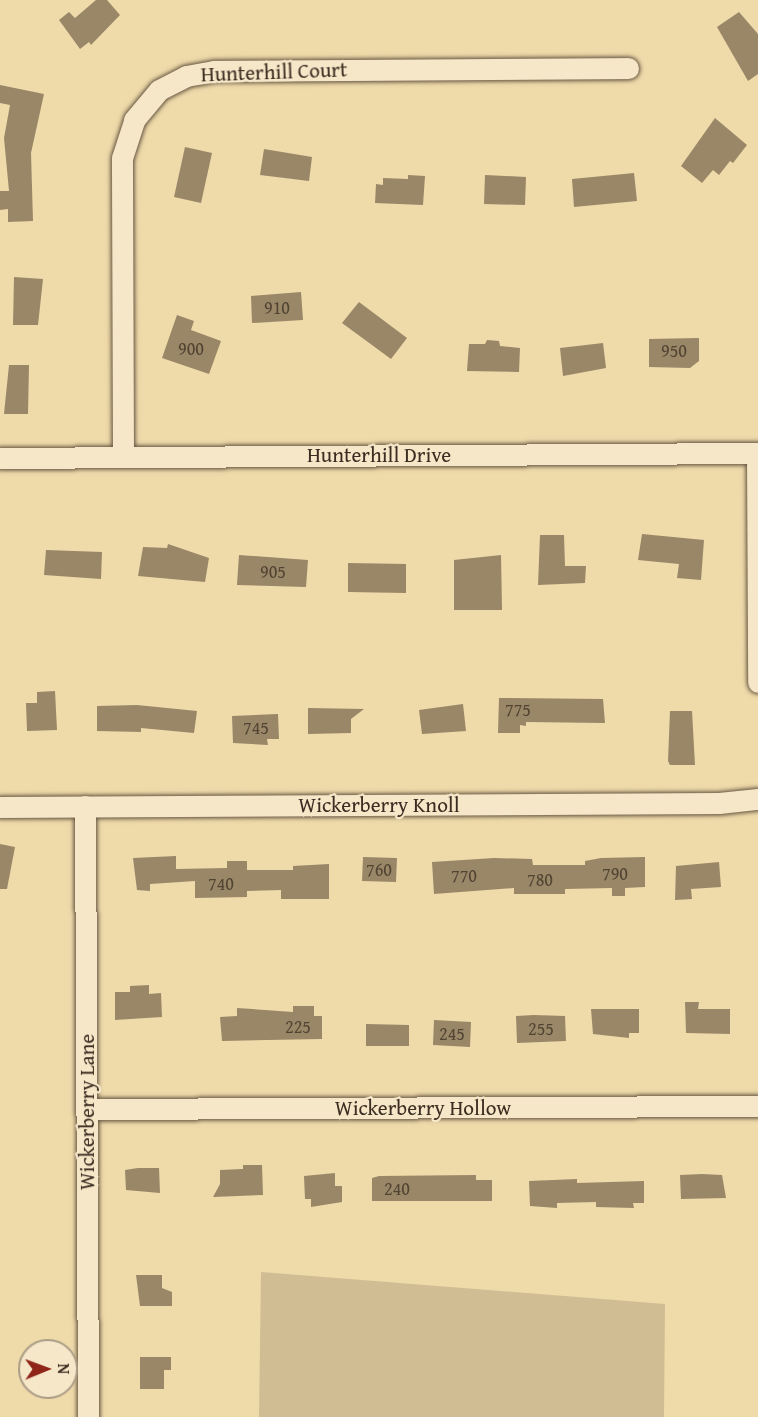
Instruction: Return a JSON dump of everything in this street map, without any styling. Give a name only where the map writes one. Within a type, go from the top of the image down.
[{"type":"street","name":"Hunterhill Court","points":[[123,457],[122,158],[134,120],[159,90],[186,76],[214,70],[628,68]]},
{"type":"street","name":"Hunterhill Drive","points":[[0,458],[758,453]]},
{"type":"street","points":[[758,453],[758,682]]},
{"type":"street","name":"Wickerberry Knoll","points":[[0,807],[719,803],[758,799]]},
{"type":"street","name":"Wickerberry Lane","points":[[85,806],[88,1417]]},
{"type":"street","name":"Wickerberry Hollow","points":[[88,1109],[758,1106]]},
{"type":"shaded area","points":[[261,1272],[665,1304],[664,1417],[259,1417]]},
{"type":"building","points":[[96,0],[107,0],[120,15],[91,45],[89,42],[80,49],[59,20],[69,12],[75,18]]},
{"type":"building","points":[[739,12],[758,34],[758,74],[748,81],[717,27]]},
{"type":"building","points":[[0,85],[44,94],[31,153],[33,221],[8,222],[8,209],[0,210],[0,191],[9,191],[4,138],[10,105],[0,103]]},
{"type":"building","points":[[715,118],[747,145],[733,163],[730,161],[719,175],[713,170],[702,183],[681,166]]},
{"type":"building","points":[[185,147],[212,153],[201,203],[174,197]]},
{"type":"building","points":[[264,149],[312,157],[309,181],[260,175]]},
{"type":"building","points":[[634,173],[637,201],[574,207],[572,179]]},
{"type":"building","points":[[408,175],[425,176],[423,205],[375,203],[376,184],[383,185],[383,178],[408,179]]},
{"type":"building","points":[[485,175],[526,177],[525,205],[484,204]]},
{"type":"building","points":[[14,277],[43,279],[38,325],[13,325]]},
{"type":"building","points":[[301,292],[303,320],[252,323],[251,296]]},
{"type":"building","points":[[359,302],[407,338],[391,359],[342,323]]},
{"type":"building","points":[[177,315],[194,321],[191,330],[221,341],[209,374],[162,358]]},
{"type":"building","points":[[699,338],[699,361],[690,368],[649,367],[649,339]]},
{"type":"building","points":[[487,340],[499,341],[500,346],[520,348],[519,372],[467,371],[469,344],[485,344]]},
{"type":"building","points":[[603,343],[606,368],[563,376],[560,348]]},
{"type":"building","points":[[9,365],[29,365],[28,414],[4,414]]},
{"type":"building","points":[[642,534],[704,540],[701,580],[677,578],[679,564],[638,560]]},
{"type":"building","points":[[540,535],[564,535],[565,566],[586,566],[585,583],[538,585]]},
{"type":"building","points":[[168,544],[209,558],[205,582],[138,576],[143,547],[167,548]]},
{"type":"building","points":[[46,550],[102,552],[101,579],[44,575]]},
{"type":"building","points":[[239,555],[308,560],[306,587],[237,585]]},
{"type":"building","points":[[501,555],[502,610],[454,610],[454,560]]},
{"type":"building","points":[[348,563],[406,564],[406,593],[348,592]]},
{"type":"building","points":[[55,691],[57,730],[27,731],[26,703],[37,703],[37,692]]},
{"type":"building","points":[[499,698],[603,699],[605,723],[526,722],[526,726],[520,725],[520,733],[498,733]]},
{"type":"building","points":[[463,704],[466,731],[422,734],[419,710]]},
{"type":"building","points":[[137,705],[197,711],[194,733],[141,728],[141,732],[97,731],[97,706]]},
{"type":"building","points":[[308,708],[364,709],[351,719],[351,733],[308,734]]},
{"type":"building","points":[[670,711],[692,711],[695,765],[670,765],[668,761]]},
{"type":"building","points":[[278,714],[279,739],[267,739],[268,745],[233,743],[232,716]]},
{"type":"building","points":[[0,844],[15,847],[7,889],[0,889]]},
{"type":"building","points":[[176,856],[176,869],[227,868],[227,861],[247,861],[247,870],[293,870],[293,866],[329,864],[329,899],[281,899],[281,890],[247,891],[247,897],[195,898],[195,881],[150,884],[150,891],[137,890],[133,858]]},
{"type":"building","points":[[363,857],[397,858],[396,882],[362,881]]},
{"type":"building","points":[[645,857],[645,887],[625,888],[625,896],[612,896],[612,888],[565,889],[565,894],[514,894],[514,888],[434,894],[432,862],[494,858],[532,859],[533,865],[585,865],[585,861],[601,858]]},
{"type":"building","points":[[719,862],[721,887],[691,889],[692,899],[675,900],[676,866]]},
{"type":"building","points":[[149,985],[149,994],[161,993],[162,1017],[115,1020],[115,992],[130,992],[130,986]]},
{"type":"building","points":[[685,1002],[699,1002],[698,1009],[730,1009],[730,1034],[686,1033]]},
{"type":"building","points":[[293,1006],[314,1006],[314,1016],[322,1016],[322,1039],[222,1041],[220,1017],[237,1016],[237,1008],[293,1012]]},
{"type":"building","points":[[591,1009],[639,1009],[639,1033],[629,1033],[629,1038],[593,1034]]},
{"type":"building","points":[[516,1016],[565,1016],[566,1041],[517,1043]]},
{"type":"building","points":[[434,1020],[471,1022],[470,1047],[433,1045]]},
{"type":"building","points":[[366,1024],[409,1025],[409,1046],[366,1046]]},
{"type":"building","points":[[243,1165],[262,1165],[263,1195],[213,1197],[220,1184],[220,1170],[243,1169]]},
{"type":"building","points":[[159,1168],[160,1193],[126,1190],[125,1170]]},
{"type":"building","points":[[335,1173],[335,1186],[342,1186],[342,1202],[311,1207],[311,1199],[305,1199],[304,1176]]},
{"type":"building","points":[[476,1175],[476,1180],[492,1180],[492,1201],[372,1201],[372,1178],[379,1176]]},
{"type":"building","points":[[680,1175],[722,1175],[726,1198],[681,1199]]},
{"type":"building","points":[[577,1179],[577,1183],[644,1181],[644,1203],[633,1203],[634,1208],[596,1207],[596,1202],[557,1203],[557,1208],[530,1206],[529,1181]]},
{"type":"building","points":[[136,1275],[162,1275],[162,1288],[172,1292],[172,1306],[140,1306]]},
{"type":"building","points":[[140,1357],[171,1357],[171,1370],[164,1370],[164,1389],[140,1389]]}]
